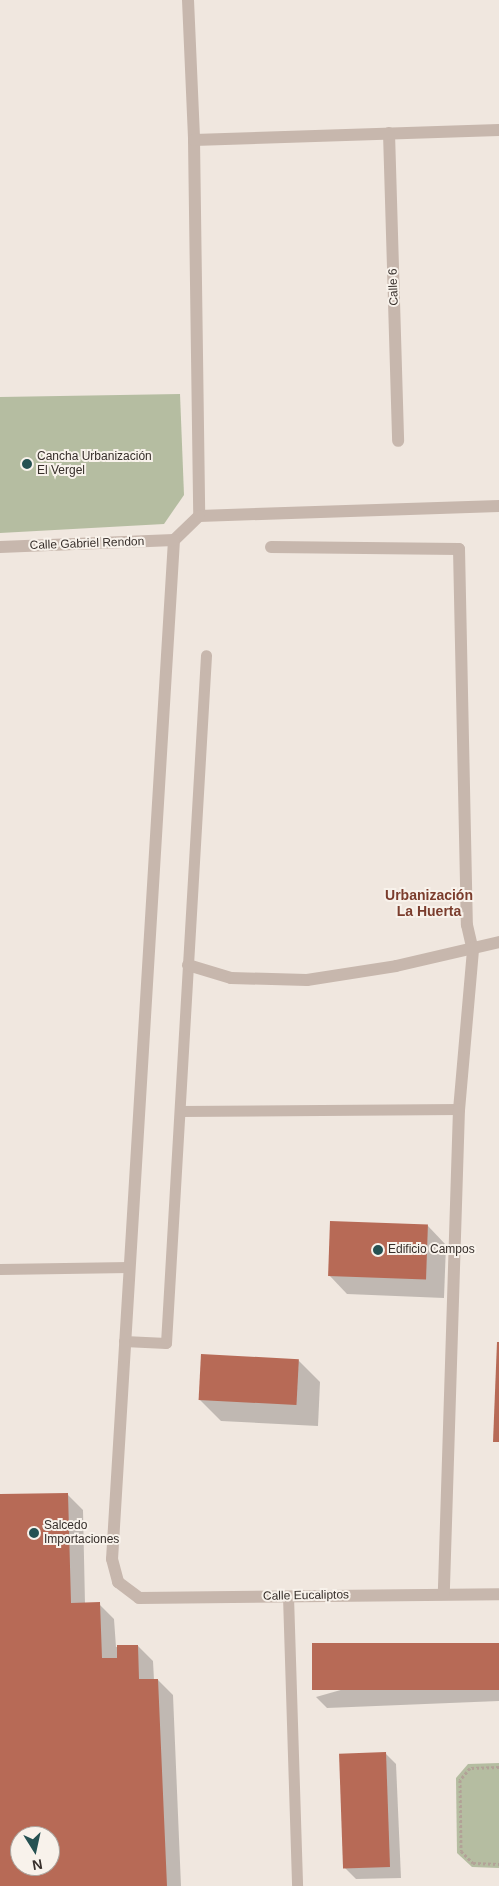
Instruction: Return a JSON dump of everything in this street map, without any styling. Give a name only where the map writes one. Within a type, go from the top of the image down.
[{"type":"street","points":[[188,0],[194,140],[199,516]]},
{"type":"street","points":[[194,140],[499,130]]},
{"type":"street","name":"Calle 6","points":[[389,134],[398,441]]},
{"type":"street","points":[[124,1341],[174,540],[199,516],[499,506]]},
{"type":"street","name":"Calle Gabriel Rendon","points":[[0,547],[174,540]]},
{"type":"street","points":[[271,547],[459,549],[467,926],[473,950],[458,1109],[444,1594]]},
{"type":"street","points":[[188,965],[230,978],[307,980],[473,950],[499,942]]},
{"type":"street","name":"Calle Eucaliptos","points":[[124,1341],[112,1560],[118,1582],[139,1598],[499,1594]]},
{"type":"lane","points":[[124,1341],[166,1343],[206,655]]},
{"type":"lane","points":[[180,1111],[458,1109]]},
{"type":"lane","points":[[0,1269],[129,1268]]},
{"type":"lane","points":[[288,1596],[297,1886]]},
{"type":"path","points":[[499,1767],[470,1768],[460,1780],[461,1851],[473,1863],[499,1864]]},
{"type":"green space","points":[[180,394],[184,495],[164,524],[0,533],[0,397]]},
{"type":"green space","points":[[499,1763],[499,1868],[472,1867],[457,1853],[456,1778],[468,1764]]},
{"type":"building","name":"Edificio Campos","points":[[330,1221],[428,1224],[426,1279],[328,1276]]},
{"type":"building","points":[[497,1342],[499,1342],[499,1442],[493,1442]]},
{"type":"building","points":[[201,1354],[299,1359],[296,1405],[199,1400]]},
{"type":"building","points":[[68,1493],[71,1603],[100,1602],[102,1658],[117,1658],[117,1645],[138,1645],[139,1679],[158,1679],[167,1886],[0,1886],[0,1494]]},
{"type":"building","points":[[312,1643],[499,1643],[499,1690],[312,1690]]},
{"type":"building","points":[[386,1752],[390,1867],[343,1869],[339,1754]]},
{"type":"place","name":"Cancha Urbanización El Vergel","points":[[27,464]]},
{"type":"place","name":"Edificio Campos","points":[[378,1250]]},
{"type":"place","name":"Salcedo Importaciones","points":[[34,1533]]},
{"type":"district","name":"Urbanización La Huerta","points":[[429,904]]}]
